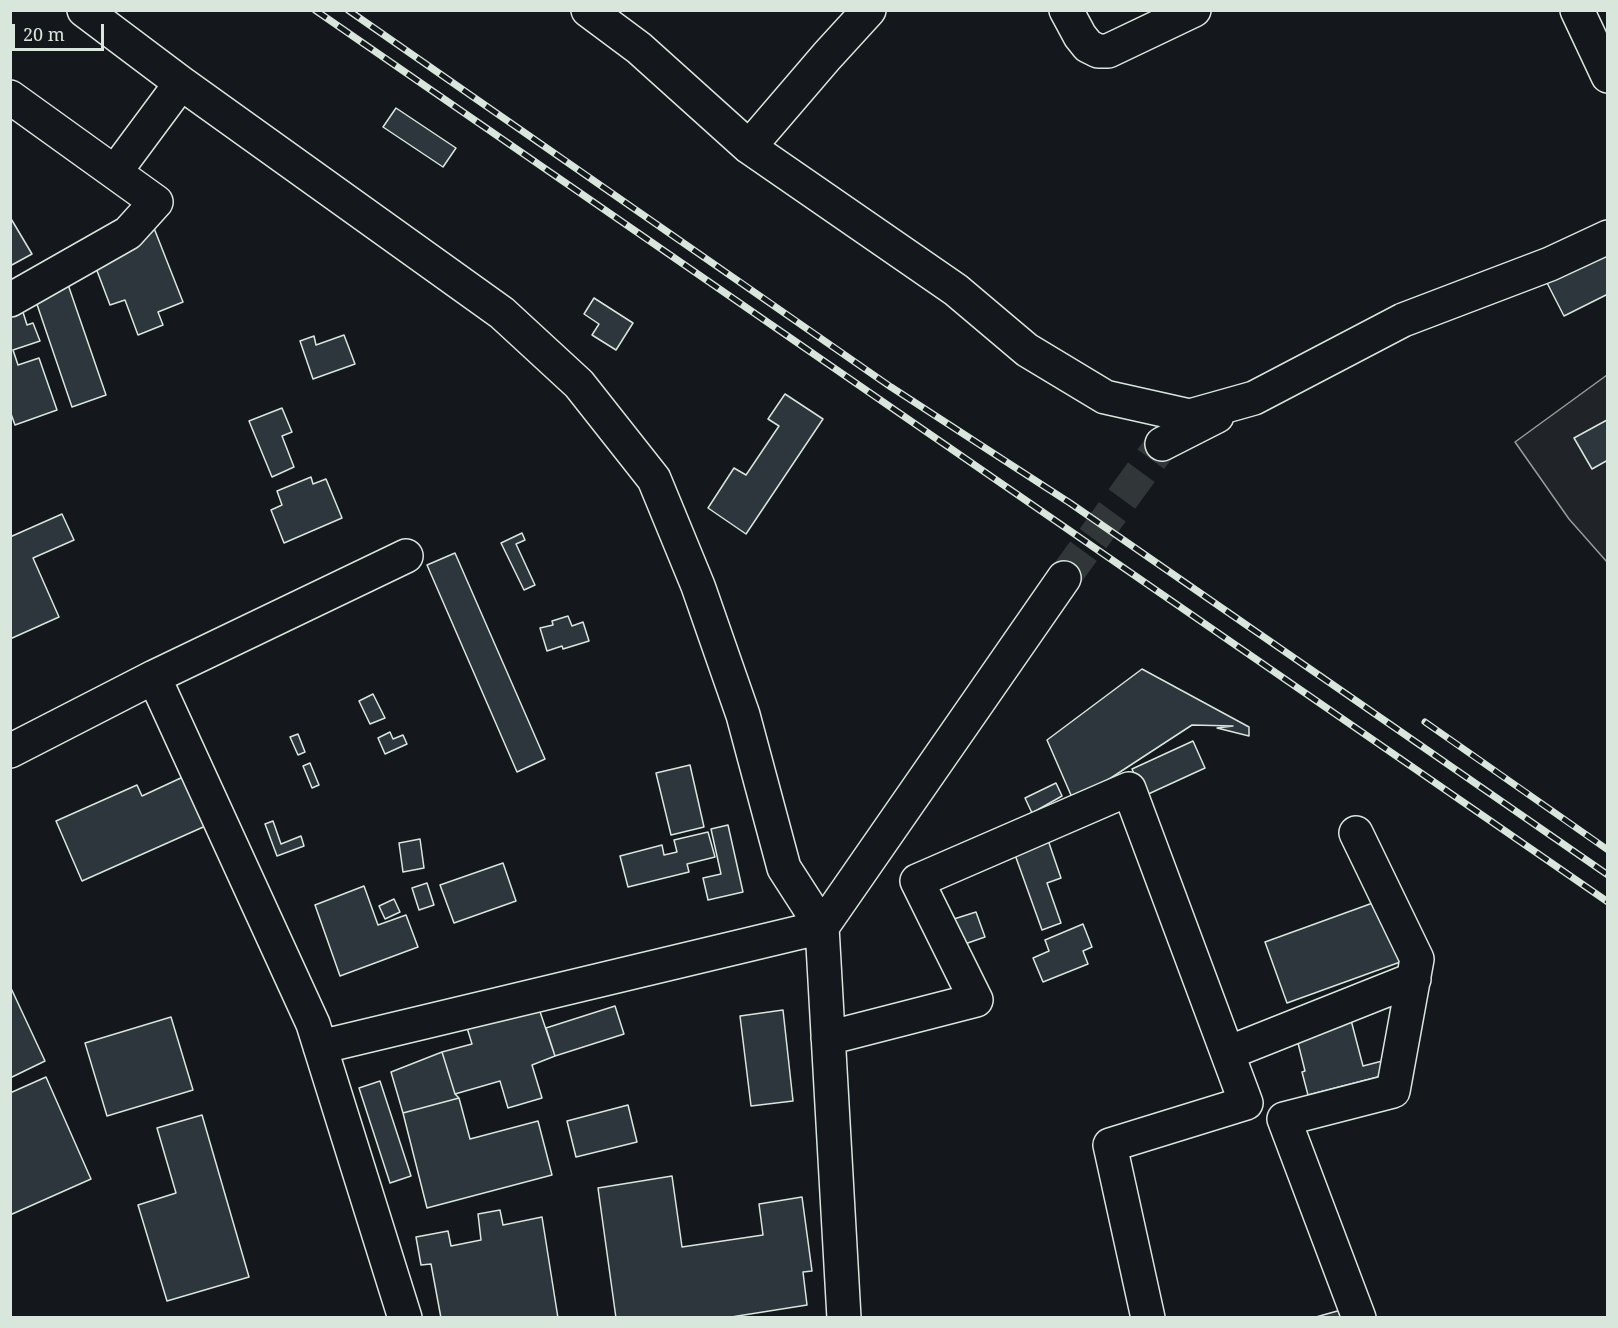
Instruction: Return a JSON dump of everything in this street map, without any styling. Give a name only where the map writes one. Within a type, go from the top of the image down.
[{"type":"street","points":[[84,10],[180,83],[502,313],[579,384],[654,479],[698,586],[743,715],[784,868],[822,927],[844,1317]]},
{"type":"street","points":[[588,10],[639,48],[749,147],[956,290],[1027,350],[1105,398],[1190,416],[1254,398]]},
{"type":"street","points":[[749,147],[869,10]]},
{"type":"street","points":[[1066,10],[1080,36],[1088,46],[1098,51],[1108,51],[1194,10]]},
{"type":"street","points":[[1577,10],[1608,76]]},
{"type":"street","points":[[115,172],[180,83]]},
{"type":"street","points":[[10,97],[156,202],[128,233],[10,300]]},
{"type":"street","points":[[1162,444],[1403,320],[1550,264],[1608,237]]},
{"type":"street","points":[[10,751],[154,677],[406,556]]},
{"type":"street","points":[[320,1047],[822,927],[1064,578]]},
{"type":"street","points":[[154,677],[313,1024],[405,1317]]},
{"type":"street","points":[[828,1038],[976,1000],[917,881],[1129,789],[1246,1103],[1110,1145],[1148,1317]]},
{"type":"street","points":[[1356,833],[1418,959],[1393,1091],[1284,1119],[1359,1317]]},
{"type":"street","points":[[1228,1053],[1414,979]]},
{"type":"shaded area","points":[[1607,375],[1607,562],[1569,519],[1515,442]]},
{"type":"building","points":[[396,108],[456,148],[443,167],[383,127]]},
{"type":"building","points":[[10,217],[32,254],[10,266]]},
{"type":"building","points":[[152,223],[183,302],[158,312],[163,325],[138,335],[125,300],[110,305],[88,247]]},
{"type":"building","points":[[1608,246],[1608,294],[1564,316],[1544,277]]},
{"type":"building","points":[[62,267],[106,395],[72,407],[28,278]]},
{"type":"building","points":[[594,298],[633,323],[616,350],[592,335],[599,324],[584,314]]},
{"type":"building","points":[[22,309],[27,325],[33,323],[40,341],[13,350],[18,365],[39,358],[57,410],[15,425],[10,411],[10,313]]},
{"type":"building","points":[[344,335],[355,364],[313,379],[300,341],[314,336],[316,345]]},
{"type":"building","points":[[785,394],[823,419],[746,534],[708,508],[734,468],[746,475],[779,426],[768,419]]},
{"type":"building","points":[[282,408],[292,432],[282,436],[294,467],[272,477],[249,421]]},
{"type":"building","points":[[1607,420],[1608,460],[1592,469],[1574,438]]},
{"type":"building","points":[[311,477],[313,484],[326,479],[342,518],[284,543],[271,510],[282,505],[277,491]]},
{"type":"building","points":[[62,514],[74,540],[33,558],[59,617],[10,639],[10,537]]},
{"type":"building","points":[[522,533],[525,540],[516,544],[535,585],[524,590],[501,543]]},
{"type":"building","points":[[455,553],[545,759],[517,772],[427,565]]},
{"type":"building","points":[[568,616],[572,626],[583,622],[589,641],[547,651],[540,628],[553,625],[552,621]]},
{"type":"building","points":[[1142,669],[1249,727],[1249,736],[1217,728],[1233,726],[1192,725],[1074,802],[1047,740]]},
{"type":"building","points":[[373,694],[385,718],[370,724],[359,701]]},
{"type":"building","points":[[390,732],[393,739],[403,735],[407,744],[385,754],[378,738]]},
{"type":"building","points":[[298,734],[305,752],[298,755],[290,737]]},
{"type":"building","points":[[1193,741],[1205,768],[1144,796],[1132,769]]},
{"type":"building","points":[[310,763],[319,785],[312,788],[303,766]]},
{"type":"building","points":[[690,765],[704,827],[671,835],[656,773]]},
{"type":"building","points":[[198,770],[219,820],[82,881],[56,821],[137,785],[142,796]]},
{"type":"building","points":[[1056,783],[1062,796],[1032,813],[1025,798]]},
{"type":"building","points":[[273,821],[281,844],[301,836],[304,846],[277,856],[265,824]]},
{"type":"building","points":[[728,825],[743,892],[708,900],[703,878],[721,874],[711,829]]},
{"type":"building","points":[[708,832],[715,857],[687,864],[689,872],[628,887],[620,856],[662,845],[664,855],[677,852],[674,840]]},
{"type":"building","points":[[420,839],[424,868],[403,872],[399,843]]},
{"type":"building","points":[[1048,840],[1061,878],[1047,883],[1061,923],[1042,930],[1014,852]]},
{"type":"building","points":[[503,863],[516,901],[454,923],[440,885]]},
{"type":"building","points":[[427,883],[434,905],[419,910],[412,888]]},
{"type":"building","points":[[364,886],[378,925],[406,915],[418,947],[340,976],[315,905]]},
{"type":"building","points":[[394,899],[400,912],[385,919],[379,906]]},
{"type":"building","points":[[1381,900],[1403,961],[1287,1003],[1265,942]]},
{"type":"building","points":[[976,912],[985,937],[962,945],[954,919]]},
{"type":"building","points":[[1083,924],[1092,947],[1083,951],[1088,964],[1043,982],[1033,958],[1049,951],[1045,940]]},
{"type":"building","points":[[10,986],[45,1061],[10,1078]]},
{"type":"building","points":[[535,997],[555,1056],[532,1065],[542,1098],[508,1108],[500,1081],[455,1094],[442,1052],[472,1044],[464,1018]]},
{"type":"building","points":[[1346,1001],[1363,1066],[1390,1059],[1393,1073],[1308,1095],[1302,1072],[1305,1071],[1291,1015]]},
{"type":"building","points":[[615,1006],[624,1034],[555,1056],[546,1028]]},
{"type":"building","points":[[783,1010],[793,1101],[751,1106],[740,1016]]},
{"type":"building","points":[[171,1017],[193,1090],[107,1116],[85,1043]]},
{"type":"building","points":[[442,1052],[455,1094],[459,1098],[403,1113],[391,1072]]},
{"type":"building","points":[[46,1077],[91,1179],[10,1215],[10,1093]]},
{"type":"building","points":[[380,1081],[411,1176],[390,1183],[359,1088]]},
{"type":"building","points":[[459,1098],[470,1139],[538,1121],[552,1175],[427,1208],[403,1113]]},
{"type":"building","points":[[628,1105],[637,1142],[576,1157],[567,1121]]},
{"type":"building","points":[[202,1115],[249,1277],[167,1301],[138,1205],[176,1193],[157,1128]]},
{"type":"building","points":[[672,1176],[682,1247],[763,1235],[759,1204],[802,1197],[812,1271],[803,1272],[807,1305],[725,1318],[616,1318],[598,1188]]},
{"type":"building","points":[[500,1210],[503,1225],[542,1217],[558,1318],[441,1318],[431,1264],[421,1265],[416,1237],[448,1231],[451,1246],[481,1240],[478,1214]]},
{"type":"building","points":[[1348,1308],[1352,1318],[1316,1318],[1316,1317]]},
{"type":"tunnel","points":[[1064,578],[1162,444]]},
{"type":"railway","points":[[315,10],[1608,902]]},
{"type":"railway","points":[[348,10],[891,387],[1070,503],[1608,875]]},
{"type":"railway","points":[[1425,722],[1608,850]]}]
